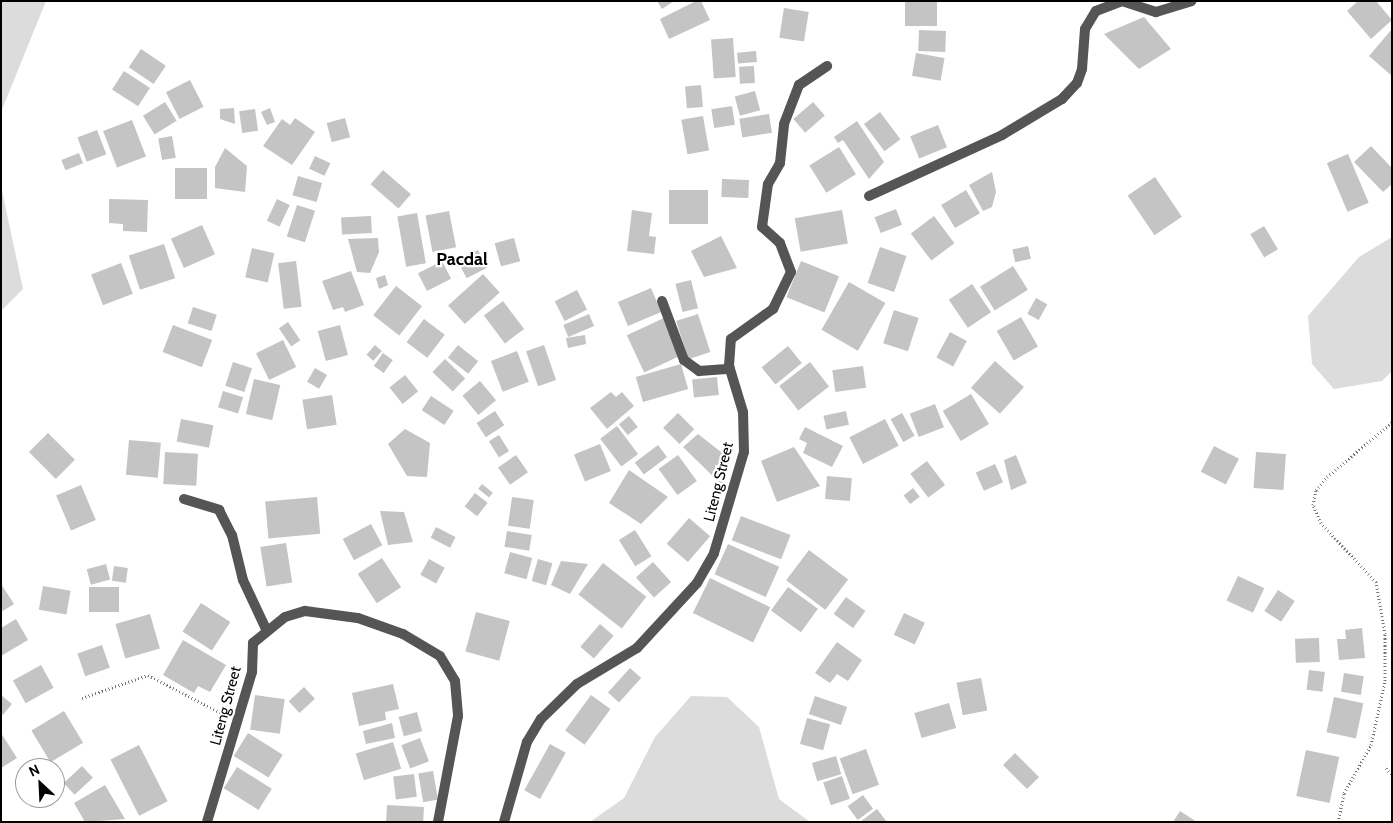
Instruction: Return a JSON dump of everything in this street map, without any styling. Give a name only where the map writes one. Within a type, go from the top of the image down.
[{"type":"street","points":[[869,196],[994,139],[1062,99],[1079,76],[1085,29],[1096,11],[1122,1],[1156,12],[1191,1]]},
{"type":"street","name":"Liteng Street","points":[[504,822],[527,742],[542,719],[577,684],[637,648],[697,583],[714,553],[744,452],[746,428],[730,369],[731,339],[773,309],[792,272],[780,243],[762,227],[768,184],[780,163],[784,124],[799,85],[827,66]]},
{"type":"street","points":[[662,301],[684,360],[699,371],[730,369]]},
{"type":"street","points":[[184,499],[219,510],[232,535],[244,580],[266,629],[305,611],[358,618],[403,634],[440,656],[455,681],[458,716],[438,822]]},
{"type":"street","name":"Liteng Street","points":[[207,822],[239,723],[252,672],[253,643],[266,629]]},
{"type":"path","points":[[1338,822],[1344,793],[1371,745],[1385,680],[1381,603],[1376,582],[1321,523],[1313,505],[1316,490],[1327,477],[1392,422]]},
{"type":"path","points":[[82,698],[148,675],[239,723]]},
{"type":"path","points":[[1386,768],[1392,775]]},
{"type":"shaded area","points":[[1,1],[46,1],[1,112]]},
{"type":"shaded area","points":[[1,186],[23,289],[1,311]]},
{"type":"shaded area","points":[[1392,237],[1392,371],[1382,381],[1334,389],[1312,364],[1308,316],[1359,257]]},
{"type":"shaded area","points":[[691,696],[727,697],[759,727],[779,799],[810,822],[590,822],[624,798],[655,737]]},
{"type":"building","points":[[657,1],[674,1],[662,9]]},
{"type":"building","points":[[696,1],[701,1],[710,20],[669,39],[660,19]]},
{"type":"building","points":[[905,1],[937,1],[937,26],[905,26]]},
{"type":"building","points":[[1358,1],[1376,1],[1392,20],[1371,39],[1347,11]]},
{"type":"building","points":[[784,8],[809,12],[804,42],[779,38]]},
{"type":"building","points":[[1144,17],[1171,49],[1139,69],[1104,34]]},
{"type":"building","points":[[1392,29],[1392,76],[1369,56]]},
{"type":"building","points":[[919,30],[946,31],[945,52],[918,51]]},
{"type":"building","points":[[733,38],[736,77],[714,78],[711,40]]},
{"type":"building","points":[[141,49],[166,66],[154,84],[129,67]]},
{"type":"building","points":[[756,51],[757,62],[738,64],[737,53]]},
{"type":"building","points":[[916,53],[945,58],[941,81],[912,76]]},
{"type":"building","points":[[754,66],[755,83],[740,84],[739,67]]},
{"type":"building","points":[[124,71],[150,88],[138,106],[112,89]]},
{"type":"building","points":[[190,80],[204,107],[180,119],[166,92]]},
{"type":"building","points":[[701,85],[703,107],[687,108],[685,86]]},
{"type":"building","points":[[755,91],[760,110],[740,116],[735,96]]},
{"type":"building","points":[[165,102],[177,121],[155,134],[143,116]]},
{"type":"building","points":[[813,102],[825,116],[805,133],[793,119]]},
{"type":"building","points":[[732,106],[735,125],[714,128],[711,109]]},
{"type":"building","points":[[234,108],[235,124],[220,119],[220,109]]},
{"type":"building","points":[[270,108],[275,122],[267,125],[261,112]]},
{"type":"building","points":[[255,109],[258,131],[242,133],[239,111]]},
{"type":"building","points":[[880,112],[900,139],[884,151],[864,124]]},
{"type":"building","points":[[769,114],[772,133],[742,137],[739,119]]},
{"type":"building","points":[[703,116],[709,150],[687,154],[681,120]]},
{"type":"building","points":[[295,118],[315,132],[292,165],[263,146],[282,119],[290,125]]},
{"type":"building","points":[[345,118],[350,137],[332,142],[327,123]]},
{"type":"building","points":[[132,120],[146,156],[117,168],[103,131]]},
{"type":"building","points":[[857,121],[884,162],[869,179],[843,140],[838,143],[834,137]]},
{"type":"building","points":[[938,125],[947,147],[919,158],[910,136]]},
{"type":"building","points":[[97,130],[106,154],[87,162],[77,138]]},
{"type":"building","points":[[172,136],[176,158],[162,160],[158,138]]},
{"type":"building","points":[[1371,146],[1392,168],[1392,184],[1383,192],[1354,162]]},
{"type":"building","points":[[839,147],[856,174],[826,193],[809,166]]},
{"type":"building","points":[[225,148],[247,166],[245,192],[215,188],[215,167]]},
{"type":"building","points":[[79,153],[83,163],[66,170],[61,160]]},
{"type":"building","points":[[1348,154],[1369,203],[1348,212],[1327,163]]},
{"type":"building","points":[[315,156],[330,163],[324,176],[309,169]]},
{"type":"building","points":[[175,168],[207,168],[207,199],[175,199]]},
{"type":"building","points":[[383,170],[411,194],[398,209],[371,184]]},
{"type":"building","points":[[992,172],[996,192],[992,207],[983,211],[969,185]]},
{"type":"building","points":[[298,176],[322,183],[317,202],[292,195]]},
{"type":"building","points":[[1155,177],[1182,217],[1154,235],[1128,195]]},
{"type":"building","points":[[722,179],[749,180],[748,198],[721,197]]},
{"type":"building","points":[[669,190],[708,190],[708,224],[669,224]]},
{"type":"building","points":[[966,190],[980,213],[955,228],[941,205]]},
{"type":"building","points":[[109,199],[148,200],[147,232],[123,231],[123,224],[109,223]]},
{"type":"building","points":[[277,199],[290,205],[280,227],[267,221]]},
{"type":"building","points":[[297,205],[315,211],[305,242],[287,236]]},
{"type":"building","points":[[896,209],[902,225],[881,233],[875,217]]},
{"type":"building","points":[[632,210],[652,213],[649,236],[656,237],[654,254],[627,251]]},
{"type":"building","points":[[842,210],[848,243],[801,252],[795,218]]},
{"type":"building","points":[[449,211],[456,247],[433,252],[425,216]]},
{"type":"building","points":[[417,213],[426,263],[406,267],[397,216]]},
{"type":"building","points":[[371,216],[372,233],[342,235],[341,218]]},
{"type":"building","points":[[934,216],[954,243],[931,261],[911,233]]},
{"type":"building","points":[[202,225],[215,254],[184,268],[171,239]]},
{"type":"building","points":[[1264,226],[1278,249],[1264,257],[1250,234]]},
{"type":"building","points":[[721,236],[737,268],[704,277],[691,251]]},
{"type":"building","points":[[378,238],[379,252],[370,273],[357,272],[348,239]]},
{"type":"building","points":[[514,238],[520,261],[501,266],[495,243]]},
{"type":"building","points":[[164,244],[175,278],[140,290],[129,255]]},
{"type":"building","points":[[1028,246],[1031,259],[1015,262],[1012,250]]},
{"type":"building","points":[[880,247],[906,256],[894,292],[868,283]]},
{"type":"building","points":[[252,248],[274,253],[268,282],[245,277]]},
{"type":"building","points":[[478,250],[487,268],[467,278],[458,260]]},
{"type":"building","points":[[296,261],[302,307],[284,309],[278,263]]},
{"type":"building","points":[[442,261],[451,279],[427,291],[418,273]]},
{"type":"building","points":[[801,261],[839,276],[824,313],[786,297]]},
{"type":"building","points":[[121,263],[133,294],[103,305],[91,274]]},
{"type":"building","points":[[1013,266],[1028,290],[995,310],[980,287]]},
{"type":"building","points":[[351,271],[364,305],[345,312],[343,307],[333,310],[322,281]]},
{"type":"building","points":[[483,274],[500,293],[465,324],[448,305]]},
{"type":"building","points":[[385,275],[388,285],[379,289],[376,278]]},
{"type":"building","points":[[691,280],[698,308],[682,312],[675,284]]},
{"type":"building","points":[[849,282],[885,303],[858,351],[822,330]]},
{"type":"building","points":[[972,284],[991,312],[968,328],[949,300]]},
{"type":"building","points":[[396,286],[422,306],[399,335],[373,315]]},
{"type":"building","points":[[651,288],[661,312],[628,326],[618,302]]},
{"type":"building","points":[[577,290],[587,310],[565,321],[555,301]]},
{"type":"building","points":[[1036,298],[1047,304],[1039,320],[1027,314]]},
{"type":"building","points":[[503,301],[524,329],[505,343],[484,315]]},
{"type":"building","points":[[193,307],[217,315],[212,331],[188,323]]},
{"type":"building","points":[[894,310],[919,318],[908,351],[883,343]]},
{"type":"building","points":[[589,314],[594,326],[568,337],[563,325]]},
{"type":"building","points":[[698,314],[710,352],[688,359],[676,321]]},
{"type":"building","points":[[1021,317],[1038,346],[1014,360],[997,331]]},
{"type":"building","points":[[664,318],[681,355],[644,372],[627,335]]},
{"type":"building","points":[[424,319],[445,335],[427,358],[407,342]]},
{"type":"building","points":[[288,322],[300,340],[291,346],[279,328]]},
{"type":"building","points":[[173,325],[212,340],[202,367],[163,352]]},
{"type":"building","points":[[340,325],[348,355],[326,361],[318,331]]},
{"type":"building","points":[[950,332],[967,341],[953,367],[936,358]]},
{"type":"building","points":[[585,335],[586,344],[568,348],[566,338]]},
{"type":"building","points":[[283,340],[296,367],[269,380],[256,353]]},
{"type":"building","points":[[375,345],[382,351],[373,361],[366,355]]},
{"type":"building","points":[[458,345],[478,361],[468,374],[448,357]]},
{"type":"building","points":[[544,345],[556,380],[538,386],[526,351]]},
{"type":"building","points":[[788,346],[802,363],[775,384],[762,367]]},
{"type":"building","points":[[517,351],[529,382],[503,392],[491,361]]},
{"type":"building","points":[[383,353],[393,360],[384,373],[374,366]]},
{"type":"building","points":[[445,359],[465,378],[453,391],[432,372]]},
{"type":"building","points":[[995,361],[1024,387],[1000,414],[971,388]]},
{"type":"building","points":[[233,362],[252,368],[244,392],[225,386]]},
{"type":"building","points":[[810,362],[829,386],[798,410],[779,386]]},
{"type":"building","points":[[681,364],[688,389],[643,402],[636,377]]},
{"type":"building","points":[[863,366],[866,388],[835,392],[832,370]]},
{"type":"building","points":[[315,368],[327,375],[319,389],[307,382]]},
{"type":"building","points":[[405,375],[418,391],[403,404],[389,388]]},
{"type":"building","points":[[717,377],[719,395],[694,398],[692,380]]},
{"type":"building","points":[[254,379],[280,385],[272,420],[246,414]]},
{"type":"building","points":[[480,381],[496,400],[478,415],[462,396]]},
{"type":"building","points":[[223,391],[243,397],[238,413],[218,407]]},
{"type":"building","points":[[611,392],[616,397],[622,392],[634,406],[607,429],[590,408]]},
{"type":"building","points":[[971,394],[989,424],[961,441],[943,411]]},
{"type":"building","points":[[332,395],[337,425],[307,429],[302,400]]},
{"type":"building","points":[[431,396],[454,411],[444,425],[422,410]]},
{"type":"building","points":[[935,404],[944,427],[919,437],[910,414]]},
{"type":"building","points":[[495,411],[504,425],[486,437],[477,423]]},
{"type":"building","points":[[846,411],[849,425],[826,429],[824,416]]},
{"type":"building","points":[[678,413],[694,429],[679,444],[663,428]]},
{"type":"building","points":[[902,413],[915,436],[903,442],[891,419]]},
{"type":"building","points":[[629,416],[638,427],[628,435],[619,424]]},
{"type":"building","points":[[181,419],[213,425],[209,448],[177,442]]},
{"type":"building","points":[[885,419],[899,446],[863,464],[849,437]]},
{"type":"building","points":[[617,426],[638,454],[621,467],[600,439]]},
{"type":"building","points":[[805,427],[843,446],[832,467],[803,453],[807,443],[799,439]]},
{"type":"building","points":[[405,429],[430,443],[427,477],[407,476],[388,444]]},
{"type":"building","points":[[48,433],[75,460],[56,479],[29,452]]},
{"type":"building","points":[[698,434],[730,459],[724,487],[683,447]]},
{"type":"building","points":[[499,435],[509,451],[499,457],[489,441]]},
{"type":"building","points":[[129,440],[161,443],[158,478],[126,475]]},
{"type":"building","points":[[600,444],[611,471],[585,481],[574,454]]},
{"type":"building","points":[[658,445],[667,457],[644,474],[635,462]]},
{"type":"building","points":[[1214,446],[1239,459],[1226,485],[1201,472]]},
{"type":"building","points":[[794,447],[820,486],[777,502],[761,461]]},
{"type":"building","points":[[165,452],[198,454],[196,486],[163,484]]},
{"type":"building","points":[[1256,452],[1286,454],[1283,490],[1253,488]]},
{"type":"building","points":[[516,455],[528,472],[510,485],[498,468]]},
{"type":"building","points":[[678,455],[697,481],[677,495],[659,469]]},
{"type":"building","points":[[1016,455],[1027,483],[1011,490],[1004,460]]},
{"type":"building","points":[[927,461],[945,485],[928,498],[910,474]]},
{"type":"building","points":[[995,464],[1003,482],[984,491],[976,473]]},
{"type":"building","points":[[629,470],[668,497],[641,524],[609,503]]},
{"type":"building","points":[[827,476],[852,478],[850,501],[825,499]]},
{"type":"building","points":[[482,484],[493,493],[489,497],[478,489]]},
{"type":"building","points":[[81,485],[96,520],[71,531],[56,496]]},
{"type":"building","points":[[913,488],[920,497],[910,504],[904,495]]},
{"type":"building","points":[[475,493],[488,503],[477,516],[465,506]]},
{"type":"building","points":[[317,497],[320,534],[268,538],[265,502]]},
{"type":"building","points":[[512,497],[534,500],[530,529],[508,526]]},
{"type":"building","points":[[380,511],[404,512],[413,542],[388,545]]},
{"type":"building","points":[[741,516],[790,535],[781,559],[732,540]]},
{"type":"building","points":[[689,518],[710,536],[688,562],[667,544]]},
{"type":"building","points":[[371,524],[382,545],[354,560],[343,539]]},
{"type":"building","points":[[436,527],[456,537],[450,548],[431,538]]},
{"type":"building","points":[[635,530],[651,556],[635,566],[619,540]]},
{"type":"building","points":[[507,531],[532,535],[529,551],[504,547]]},
{"type":"building","points":[[286,543],[292,583],[267,587],[260,547]]},
{"type":"building","points":[[728,544],[779,567],[766,597],[715,574]]},
{"type":"building","points":[[809,550],[848,579],[825,610],[786,580]]},
{"type":"building","points":[[510,552],[532,558],[527,579],[504,573]]},
{"type":"building","points":[[382,558],[401,587],[377,603],[358,574]]},
{"type":"building","points":[[429,559],[445,568],[436,583],[420,575]]},
{"type":"building","points":[[538,559],[552,563],[546,585],[532,581]]},
{"type":"building","points":[[561,561],[588,564],[570,594],[551,585]]},
{"type":"building","points":[[653,562],[671,582],[654,597],[636,577]]},
{"type":"building","points":[[603,563],[646,597],[622,628],[578,595]]},
{"type":"building","points":[[106,564],[110,579],[91,585],[87,569]]},
{"type":"building","points":[[114,566],[128,568],[126,583],[112,581]]},
{"type":"building","points":[[1238,576],[1264,588],[1253,613],[1227,600]]},
{"type":"building","points":[[710,578],[770,607],[753,642],[693,613]]},
{"type":"building","points":[[1,584],[14,604],[1,612]]},
{"type":"building","points":[[43,586],[71,591],[66,614],[39,610]]},
{"type":"building","points":[[89,587],[119,587],[119,612],[89,612]]},
{"type":"building","points":[[788,587],[818,609],[801,632],[771,610]]},
{"type":"building","points":[[1278,590],[1295,601],[1281,622],[1264,611]]},
{"type":"building","points":[[846,597],[865,611],[853,628],[834,614]]},
{"type":"building","points":[[201,603],[230,622],[212,651],[182,632]]},
{"type":"building","points":[[476,612],[510,621],[499,661],[465,652]]},
{"type":"building","points":[[904,613],[925,623],[915,644],[894,635]]},
{"type":"building","points":[[150,614],[160,649],[125,659],[115,624]]},
{"type":"building","points":[[16,619],[28,640],[1,656],[1,628]]},
{"type":"building","points":[[600,624],[614,636],[594,658],[580,647]]},
{"type":"building","points":[[1362,628],[1365,658],[1339,660],[1337,639],[1346,639],[1345,630]]},
{"type":"building","points":[[1319,638],[1320,662],[1296,663],[1295,639]]},
{"type":"building","points":[[183,640],[226,665],[210,692],[198,686],[194,693],[163,675]]},
{"type":"building","points":[[837,642],[862,660],[848,681],[837,674],[830,683],[815,673]]},
{"type":"building","points":[[102,645],[110,668],[85,676],[77,653]]},
{"type":"building","points":[[41,665],[54,688],[26,703],[13,681]]},
{"type":"building","points":[[630,668],[641,678],[619,703],[608,693]]},
{"type":"building","points":[[1309,670],[1325,672],[1322,692],[1307,690]]},
{"type":"building","points":[[1344,673],[1364,676],[1361,695],[1341,692]]},
{"type":"building","points":[[981,678],[987,710],[963,715],[956,683]]},
{"type":"building","points":[[393,684],[399,709],[385,712],[386,720],[359,726],[352,693]]},
{"type":"building","points":[[304,687],[315,699],[300,713],[289,701]]},
{"type":"building","points":[[1,695],[12,704],[1,717]]},
{"type":"building","points":[[255,695],[285,699],[280,734],[250,730]]},
{"type":"building","points":[[591,695],[610,709],[585,745],[565,731]]},
{"type":"building","points":[[815,696],[847,707],[841,725],[809,714]]},
{"type":"building","points":[[1334,697],[1363,703],[1356,738],[1327,732]]},
{"type":"building","points":[[949,703],[956,728],[922,738],[914,713]]},
{"type":"building","points":[[64,711],[83,743],[58,758],[48,758],[31,731]]},
{"type":"building","points":[[417,712],[422,731],[404,736],[399,717]]},
{"type":"building","points":[[807,718],[830,724],[823,750],[800,744]]},
{"type":"building","points":[[392,723],[395,738],[366,744],[363,731]]},
{"type":"building","points":[[1,733],[17,758],[1,768]]},
{"type":"building","points":[[248,733],[283,755],[268,778],[234,756]]},
{"type":"building","points":[[420,738],[429,761],[410,769],[401,745]]},
{"type":"building","points":[[393,742],[401,769],[364,780],[356,753]]},
{"type":"building","points":[[550,744],[566,753],[540,799],[524,790]]},
{"type":"building","points":[[139,745],[168,801],[139,816],[110,760]]},
{"type":"building","points":[[866,749],[879,785],[853,794],[840,759]]},
{"type":"building","points":[[1306,750],[1339,757],[1329,803],[1296,796]]},
{"type":"building","points":[[1015,753],[1039,777],[1027,789],[1003,765]]},
{"type":"building","points":[[836,756],[841,774],[817,781],[812,763]]},
{"type":"building","points":[[82,766],[93,778],[75,795],[65,784],[65,782]]},
{"type":"building","points":[[237,767],[272,789],[259,810],[224,788]]},
{"type":"building","points":[[433,771],[438,800],[423,802],[418,774]]},
{"type":"building","points":[[414,774],[417,797],[396,799],[393,777]]},
{"type":"building","points":[[842,776],[850,799],[831,805],[823,783]]},
{"type":"building","points":[[105,785],[125,819],[85,822],[74,803]]},
{"type":"building","points":[[863,795],[873,809],[858,820],[848,806]]},
{"type":"building","points":[[387,805],[424,807],[423,822],[386,822]]},
{"type":"building","points":[[877,809],[887,822],[860,822]]},
{"type":"building","points":[[1180,811],[1197,822],[1173,822]]},
{"type":"district","name":"Pacdal","points":[[462,259]]}]
